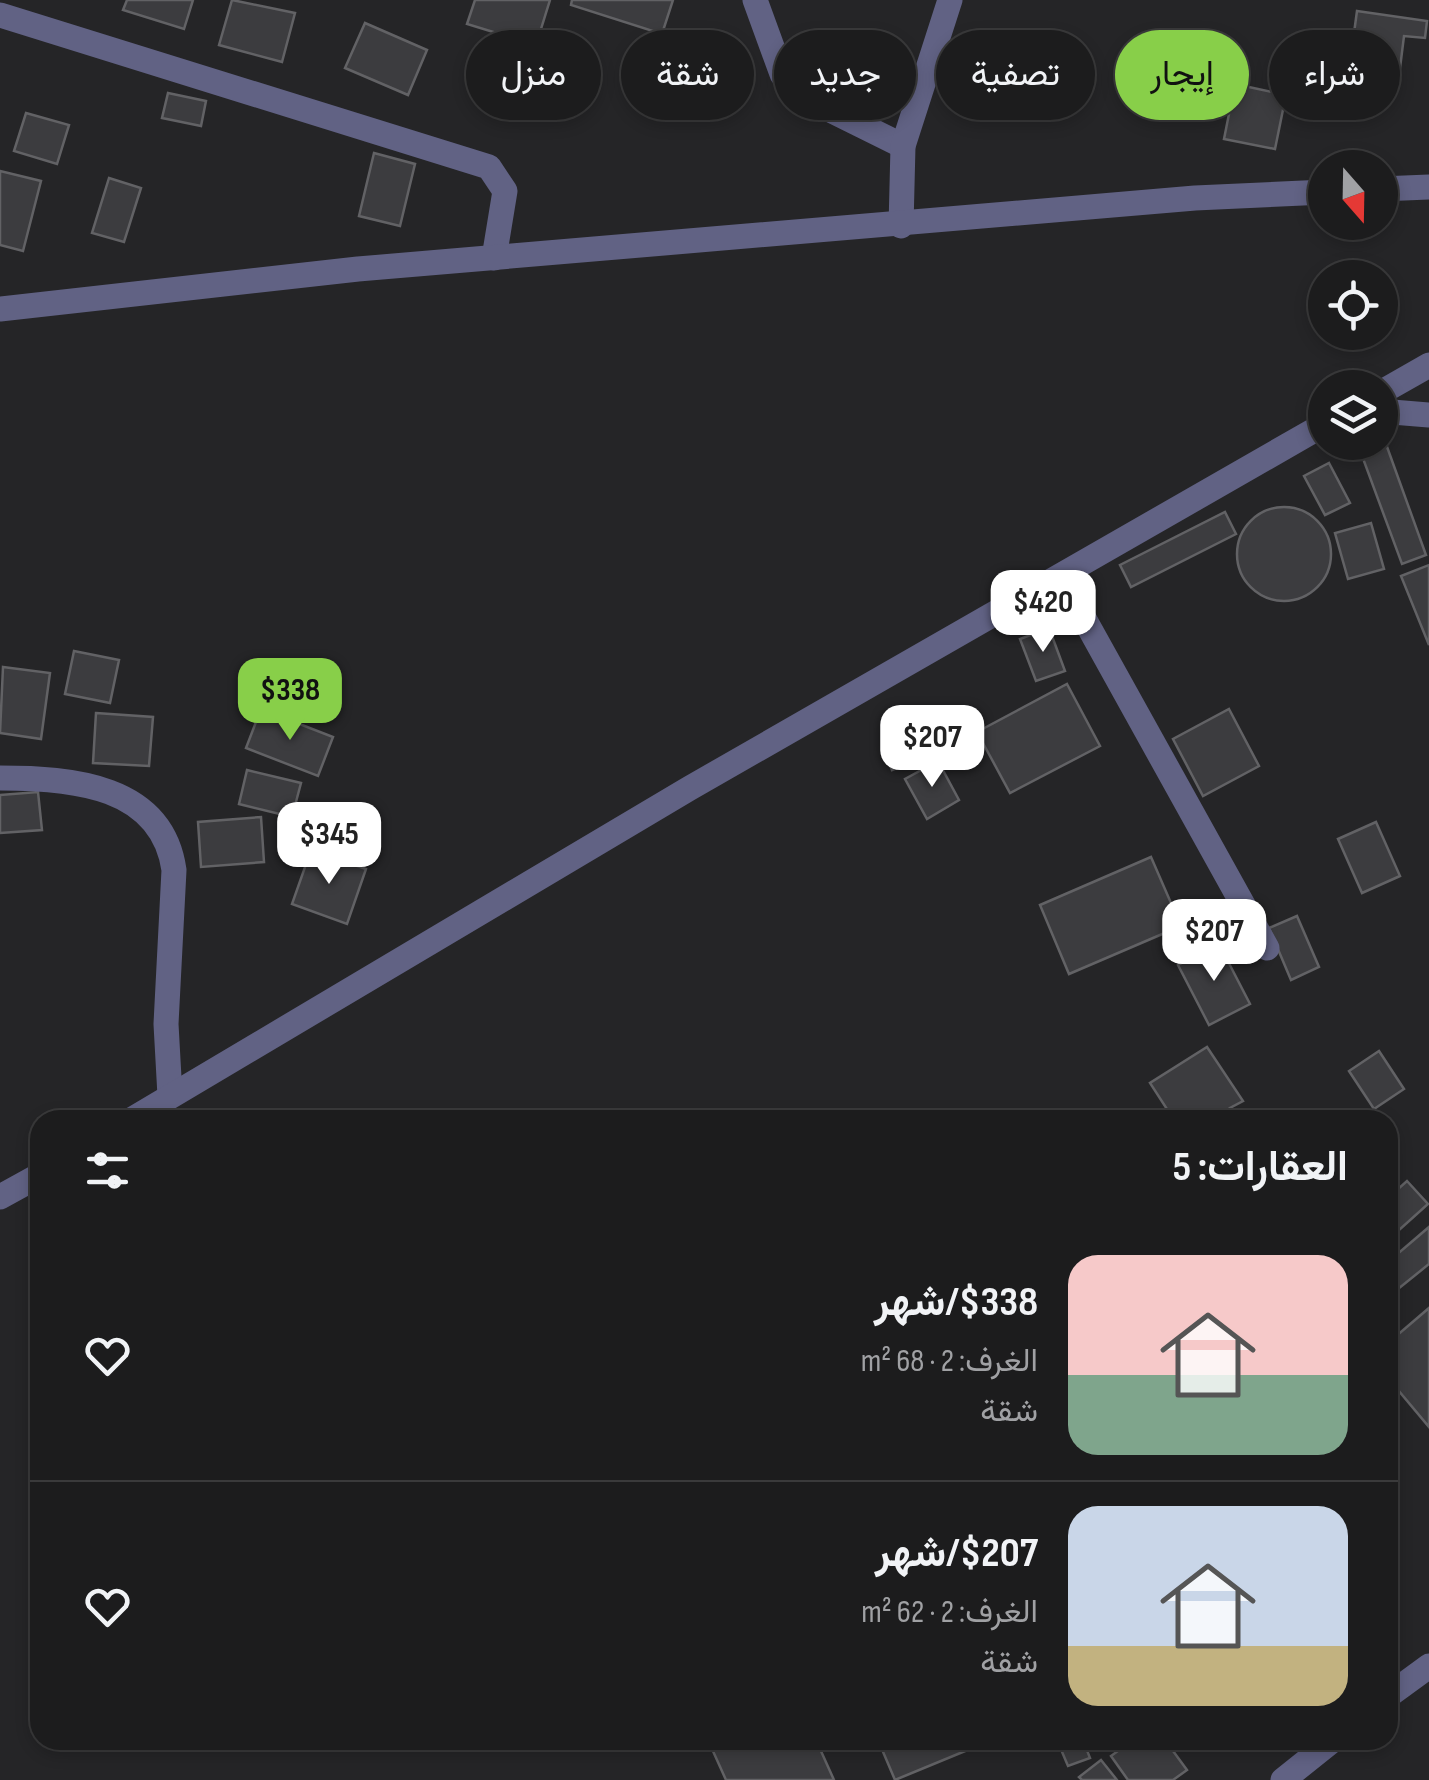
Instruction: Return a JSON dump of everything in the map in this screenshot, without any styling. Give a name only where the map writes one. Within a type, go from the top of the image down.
[{"type":"street","points":[[755,0],[776,62],[796,93],[903,146]]},
{"type":"street","points":[[901,226],[903,146],[950,0]]},
{"type":"street","points":[[0,15],[489,167],[505,192],[494,258]]},
{"type":"street","points":[[1398,186],[1427,180]]},
{"type":"street","points":[[0,309],[494,258],[1195,198],[1308,193]]},
{"type":"street","points":[[1398,382],[1429,365]]},
{"type":"street","points":[[1398,413],[1429,415]]},
{"type":"street","points":[[147,1110],[672,798],[1308,434]]},
{"type":"street","points":[[1061,578],[1267,948]]},
{"type":"street","points":[[0,778],[94,787],[140,807],[160,824],[171,847],[174,870],[166,1024],[170,1096]]},
{"type":"street","points":[[0,1198],[30,1181]]},
{"type":"street","points":[[1398,1689],[1429,1666]]},
{"type":"street","points":[[1283,1780],[1320,1750]]},
{"type":"building","points":[[127,0],[193,0],[184,29],[123,10]]},
{"type":"building","points":[[232,0],[295,13],[282,62],[219,45]]},
{"type":"building","points":[[475,0],[550,0],[541,30],[487,30],[467,24]]},
{"type":"building","points":[[572,0],[673,0],[663,30],[649,30],[571,5]]},
{"type":"building","points":[[1357,11],[1427,21],[1425,38],[1404,36],[1400,68],[1400,30],[1354,30]]},
{"type":"building","points":[[365,23],[427,50],[408,95],[345,68]]},
{"type":"building","points":[[1249,87],[1269,91],[1269,120],[1281,120],[1275,149],[1224,139],[1228,120],[1249,120]]},
{"type":"building","points":[[168,93],[206,101],[201,126],[162,118]]},
{"type":"building","points":[[26,113],[69,125],[57,164],[14,151]]},
{"type":"building","points":[[374,153],[415,164],[400,226],[359,216]]},
{"type":"building","points":[[0,171],[41,181],[23,251],[0,245]]},
{"type":"building","points":[[109,178],[141,188],[124,242],[92,233]]},
{"type":"building","points":[[1364,460],[1392,460],[1426,555],[1402,564]]},
{"type":"building","points":[[1329,463],[1350,503],[1325,515],[1304,476]]},
{"type":"building","points":[[1284,507],[1302,510],[1317,521],[1328,536],[1328,572],[1317,587],[1302,598],[1284,601],[1266,598],[1251,587],[1240,572],[1237,554],[1240,536],[1251,521],[1266,510]]},
{"type":"building","points":[[1225,512],[1236,534],[1131,587],[1120,565]]},
{"type":"building","points":[[1371,523],[1384,569],[1348,579],[1335,533]]},
{"type":"building","points":[[1429,565],[1429,645],[1401,576]]},
{"type":"building","points":[[1049,628],[1065,671],[1036,681],[1020,639]]},
{"type":"building","points":[[74,651],[119,660],[110,703],[65,694]]},
{"type":"building","points":[[3,667],[50,673],[41,739],[0,733]]},
{"type":"building","points":[[1067,684],[1100,746],[1010,793],[977,732]]},
{"type":"building","points":[[261,709],[333,737],[318,776],[246,748]]},
{"type":"building","points":[[1229,709],[1259,766],[1203,796],[1173,739]]},
{"type":"building","points":[[96,713],[153,717],[149,766],[93,763]]},
{"type":"building","points":[[926,728],[936,752],[892,770],[883,747]]},
{"type":"building","points":[[938,761],[959,800],[927,819],[905,779]]},
{"type":"building","points":[[247,770],[301,783],[292,817],[239,804]]},
{"type":"building","points":[[38,792],[42,830],[0,833],[0,795]]},
{"type":"building","points":[[261,817],[264,862],[201,867],[198,822]]},
{"type":"building","points":[[1376,822],[1400,876],[1362,893],[1338,839]]},
{"type":"building","points":[[311,850],[366,869],[347,924],[292,904]]},
{"type":"building","points":[[1151,857],[1181,926],[1069,974],[1040,905]]},
{"type":"building","points":[[1297,916],[1319,967],[1291,980],[1269,928]]},
{"type":"building","points":[[1219,944],[1250,1004],[1209,1025],[1178,965]]},
{"type":"building","points":[[1207,1047],[1243,1101],[1231,1110],[1168,1110],[1150,1083]]},
{"type":"building","points":[[1379,1051],[1404,1089],[1374,1109],[1349,1071]]},
{"type":"building","points":[[1407,1181],[1428,1204],[1398,1231],[1398,1189]]},
{"type":"building","points":[[1429,1227],[1429,1264],[1398,1289],[1398,1253]]},
{"type":"building","points":[[1429,1308],[1429,1427],[1398,1390],[1398,1334]]},
{"type":"building","points":[[712,1750],[820,1750],[834,1780],[726,1780]]},
{"type":"building","points":[[882,1750],[968,1750],[895,1780]]},
{"type":"building","points":[[1061,1750],[1087,1750],[1090,1758],[1068,1766]]},
{"type":"building","points":[[1119,1750],[1172,1750],[1187,1770],[1173,1780],[1128,1780],[1111,1756]]},
{"type":"building","points":[[1101,1760],[1117,1780],[1079,1777]]}]
